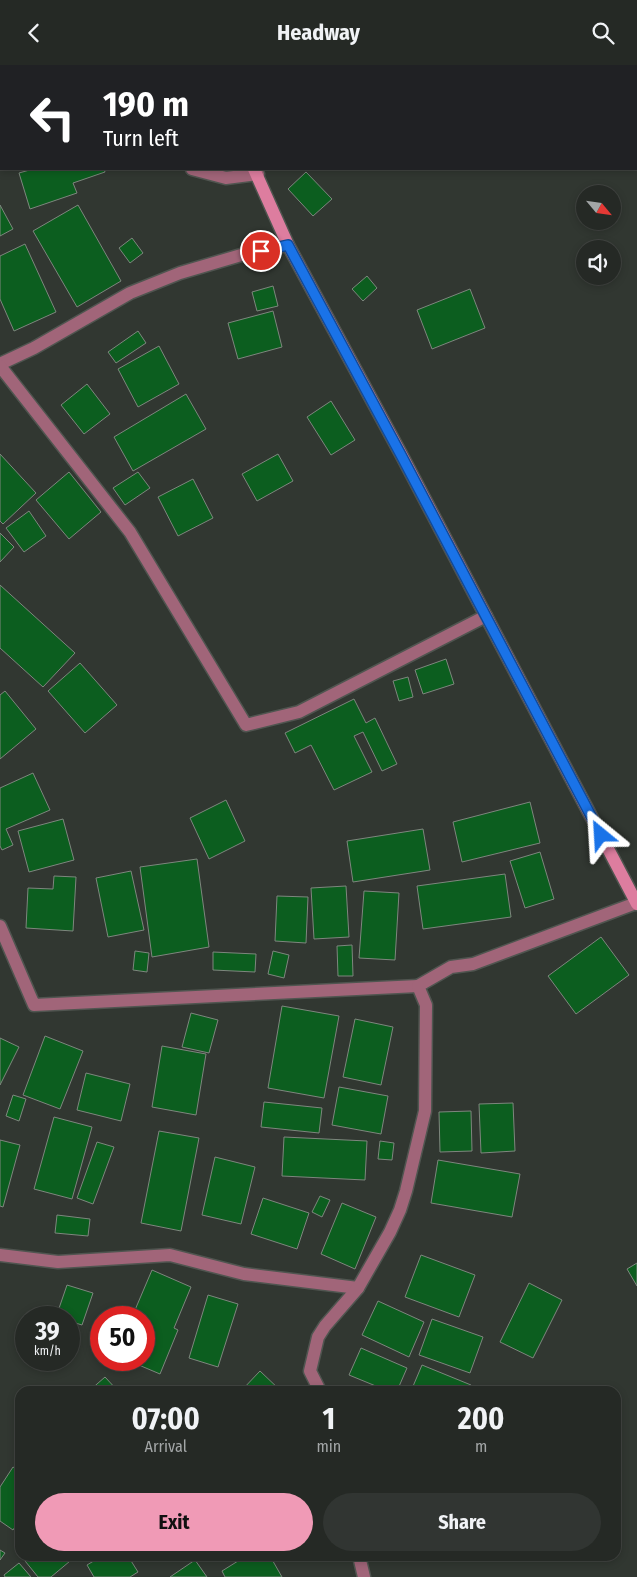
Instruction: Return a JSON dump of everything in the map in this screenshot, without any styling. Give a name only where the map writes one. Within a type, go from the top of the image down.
[{"type":"main road","points":[[256,171],[288,245],[637,904]]},
{"type":"street","points":[[196,170],[226,178],[256,171]]},
{"type":"street","points":[[288,245],[248,253],[180,273],[130,293],[34,348],[0,365],[130,533],[246,725],[299,712],[486,616]]},
{"type":"street","points":[[0,926],[34,1005],[418,986],[451,967],[473,964],[637,904]]},
{"type":"street","points":[[318,1386],[310,1371],[318,1337],[325,1326],[358,1288],[390,1232],[406,1191],[425,1111],[426,1005],[418,986]]},
{"type":"street","points":[[0,1255],[58,1262],[170,1255],[244,1274],[358,1288]]},
{"type":"street","points":[[359,1561],[360,1575]]},
{"type":"building","points":[[30,170],[104,170],[105,172],[73,183],[77,193],[30,209],[19,173]]},
{"type":"building","points":[[306,172],[332,199],[313,216],[288,189]]},
{"type":"building","points":[[0,205],[13,229],[0,236]]},
{"type":"building","points":[[78,205],[121,281],[77,307],[33,231]]},
{"type":"building","points":[[132,238],[143,253],[130,263],[119,248]]},
{"type":"building","points":[[25,244],[56,312],[14,331],[0,299],[0,256]]},
{"type":"building","points":[[367,276],[377,288],[363,301],[352,289]]},
{"type":"building","points":[[273,286],[278,306],[257,311],[252,292]]},
{"type":"building","points":[[470,289],[485,328],[432,349],[417,310]]},
{"type":"building","points":[[273,311],[282,347],[238,359],[228,323]]},
{"type":"building","points":[[138,331],[146,343],[116,363],[108,352]]},
{"type":"building","points":[[159,346],[179,384],[138,407],[118,369]]},
{"type":"building","points":[[87,384],[110,414],[84,434],[61,405]]},
{"type":"building","points":[[186,394],[206,429],[133,471],[114,437]]},
{"type":"building","points":[[331,401],[355,440],[331,455],[307,417]]},
{"type":"building","points":[[0,454],[36,493],[3,524],[0,521]]},
{"type":"building","points":[[278,454],[293,481],[257,501],[242,474]]},
{"type":"building","points":[[69,472],[101,512],[69,539],[36,500]]},
{"type":"building","points":[[138,472],[150,488],[125,505],[113,488]]},
{"type":"building","points":[[193,479],[213,518],[178,536],[158,497]]},
{"type":"building","points":[[29,511],[46,536],[24,552],[6,528]]},
{"type":"building","points":[[0,533],[14,547],[0,562]]},
{"type":"building","points":[[0,585],[75,653],[43,687],[0,648]]},
{"type":"building","points":[[446,659],[454,684],[423,694],[415,670]]},
{"type":"building","points":[[80,663],[117,705],[85,733],[48,691]]},
{"type":"building","points":[[408,677],[413,697],[399,701],[393,681]]},
{"type":"building","points":[[5,691],[36,729],[0,759],[0,695]]},
{"type":"building","points":[[354,699],[366,723],[375,718],[397,764],[382,771],[363,732],[354,736],[372,772],[334,790],[311,745],[295,753],[285,733]]},
{"type":"building","points":[[33,773],[50,810],[6,829],[13,845],[2,850],[0,846],[0,788]]},
{"type":"building","points":[[226,800],[245,841],[209,859],[190,818]]},
{"type":"building","points":[[530,802],[540,843],[462,862],[453,822]]},
{"type":"building","points":[[63,819],[74,860],[29,872],[18,831]]},
{"type":"building","points":[[423,829],[430,870],[353,882],[347,841]]},
{"type":"building","points":[[540,852],[554,899],[525,908],[510,861]]},
{"type":"building","points":[[197,859],[209,947],[152,957],[140,867]]},
{"type":"building","points":[[131,871],[144,930],[108,937],[96,878]]},
{"type":"building","points":[[505,874],[511,917],[423,929],[417,886]]},
{"type":"building","points":[[54,876],[76,877],[73,931],[26,928],[28,888],[53,889]]},
{"type":"building","points":[[346,886],[349,937],[314,939],[311,888]]},
{"type":"building","points":[[364,891],[399,893],[395,960],[359,958]]},
{"type":"building","points":[[277,896],[308,897],[306,943],[275,941]]},
{"type":"building","points":[[601,937],[629,975],[576,1014],[548,976]]},
{"type":"building","points":[[352,945],[353,976],[338,976],[337,946]]},
{"type":"building","points":[[135,951],[149,953],[147,972],[133,970]]},
{"type":"building","points":[[273,951],[289,955],[284,978],[268,974]]},
{"type":"building","points":[[213,952],[256,954],[255,972],[213,970]]},
{"type":"building","points":[[282,1006],[339,1016],[324,1098],[268,1088]]},
{"type":"building","points":[[191,1013],[218,1020],[209,1053],[182,1047]]},
{"type":"building","points":[[355,1019],[393,1027],[381,1085],[343,1077]]},
{"type":"building","points":[[45,1036],[83,1051],[60,1109],[23,1095]]},
{"type":"building","points":[[0,1038],[19,1047],[0,1085]]},
{"type":"building","points":[[162,1046],[206,1054],[196,1115],[152,1107]]},
{"type":"building","points":[[86,1073],[130,1084],[121,1121],[77,1110]]},
{"type":"building","points":[[339,1087],[388,1096],[381,1134],[332,1125]]},
{"type":"building","points":[[13,1095],[26,1099],[19,1121],[6,1116]]},
{"type":"building","points":[[264,1102],[322,1108],[319,1133],[261,1127]]},
{"type":"building","points":[[513,1103],[515,1151],[481,1153],[479,1104]]},
{"type":"building","points":[[471,1111],[472,1151],[440,1152],[439,1112]]},
{"type":"building","points":[[54,1117],[92,1127],[72,1199],[34,1189]]},
{"type":"building","points":[[159,1131],[199,1138],[181,1231],[141,1223]]},
{"type":"building","points":[[284,1137],[367,1141],[365,1180],[282,1176]]},
{"type":"building","points":[[0,1140],[20,1145],[3,1207],[0,1206]]},
{"type":"building","points":[[380,1141],[394,1143],[392,1160],[378,1159]]},
{"type":"building","points":[[97,1142],[114,1147],[93,1204],[77,1198]]},
{"type":"building","points":[[215,1157],[255,1167],[241,1224],[202,1215]]},
{"type":"building","points":[[438,1160],[520,1174],[512,1217],[431,1203]]},
{"type":"building","points":[[320,1196],[330,1200],[322,1217],[312,1212]]},
{"type":"building","points":[[263,1198],[309,1213],[297,1249],[251,1234]]},
{"type":"building","points":[[342,1203],[376,1217],[355,1269],[321,1254]]},
{"type":"building","points":[[57,1215],[90,1219],[88,1236],[55,1233]]},
{"type":"building","points":[[421,1255],[475,1275],[459,1317],[405,1297]]},
{"type":"building","points":[[637,1263],[637,1286],[627,1269]]},
{"type":"building","points":[[152,1270],[191,1287],[174,1328],[178,1330],[160,1374],[153,1371],[155,1371],[155,1306],[137,1306]]},
{"type":"building","points":[[529,1283],[562,1300],[533,1358],[500,1342]]},
{"type":"building","points":[[67,1285],[93,1293],[82,1325],[80,1324],[80,1306],[60,1306]]},
{"type":"building","points":[[208,1295],[238,1304],[218,1367],[189,1358]]},
{"type":"building","points":[[378,1301],[424,1322],[409,1357],[362,1335]]},
{"type":"building","points":[[432,1319],[483,1337],[470,1373],[419,1355]]},
{"type":"building","points":[[361,1348],[407,1368],[399,1386],[376,1386],[349,1375]]},
{"type":"building","points":[[422,1365],[471,1385],[470,1386],[413,1386]]},
{"type":"building","points":[[260,1371],[276,1386],[246,1386]]},
{"type":"building","points":[[105,1377],[113,1386],[95,1386]]},
{"type":"building","points":[[13,1467],[15,1468],[15,1527],[13,1530],[0,1521],[0,1487]]},
{"type":"building","points":[[0,1550],[5,1553],[0,1560]]},
{"type":"building","points":[[25,1561],[70,1561],[51,1577],[38,1577]]},
{"type":"building","points":[[94,1561],[131,1561],[138,1572],[130,1577],[94,1577],[87,1565]]},
{"type":"building","points":[[196,1561],[207,1577],[170,1577]]},
{"type":"building","points":[[238,1561],[273,1561],[282,1577],[225,1577],[222,1571]]},
{"type":"building","points":[[19,1563],[31,1577],[5,1577],[4,1575]]},
{"type":"route","points":[[261,251],[288,245],[601,835]]}]
